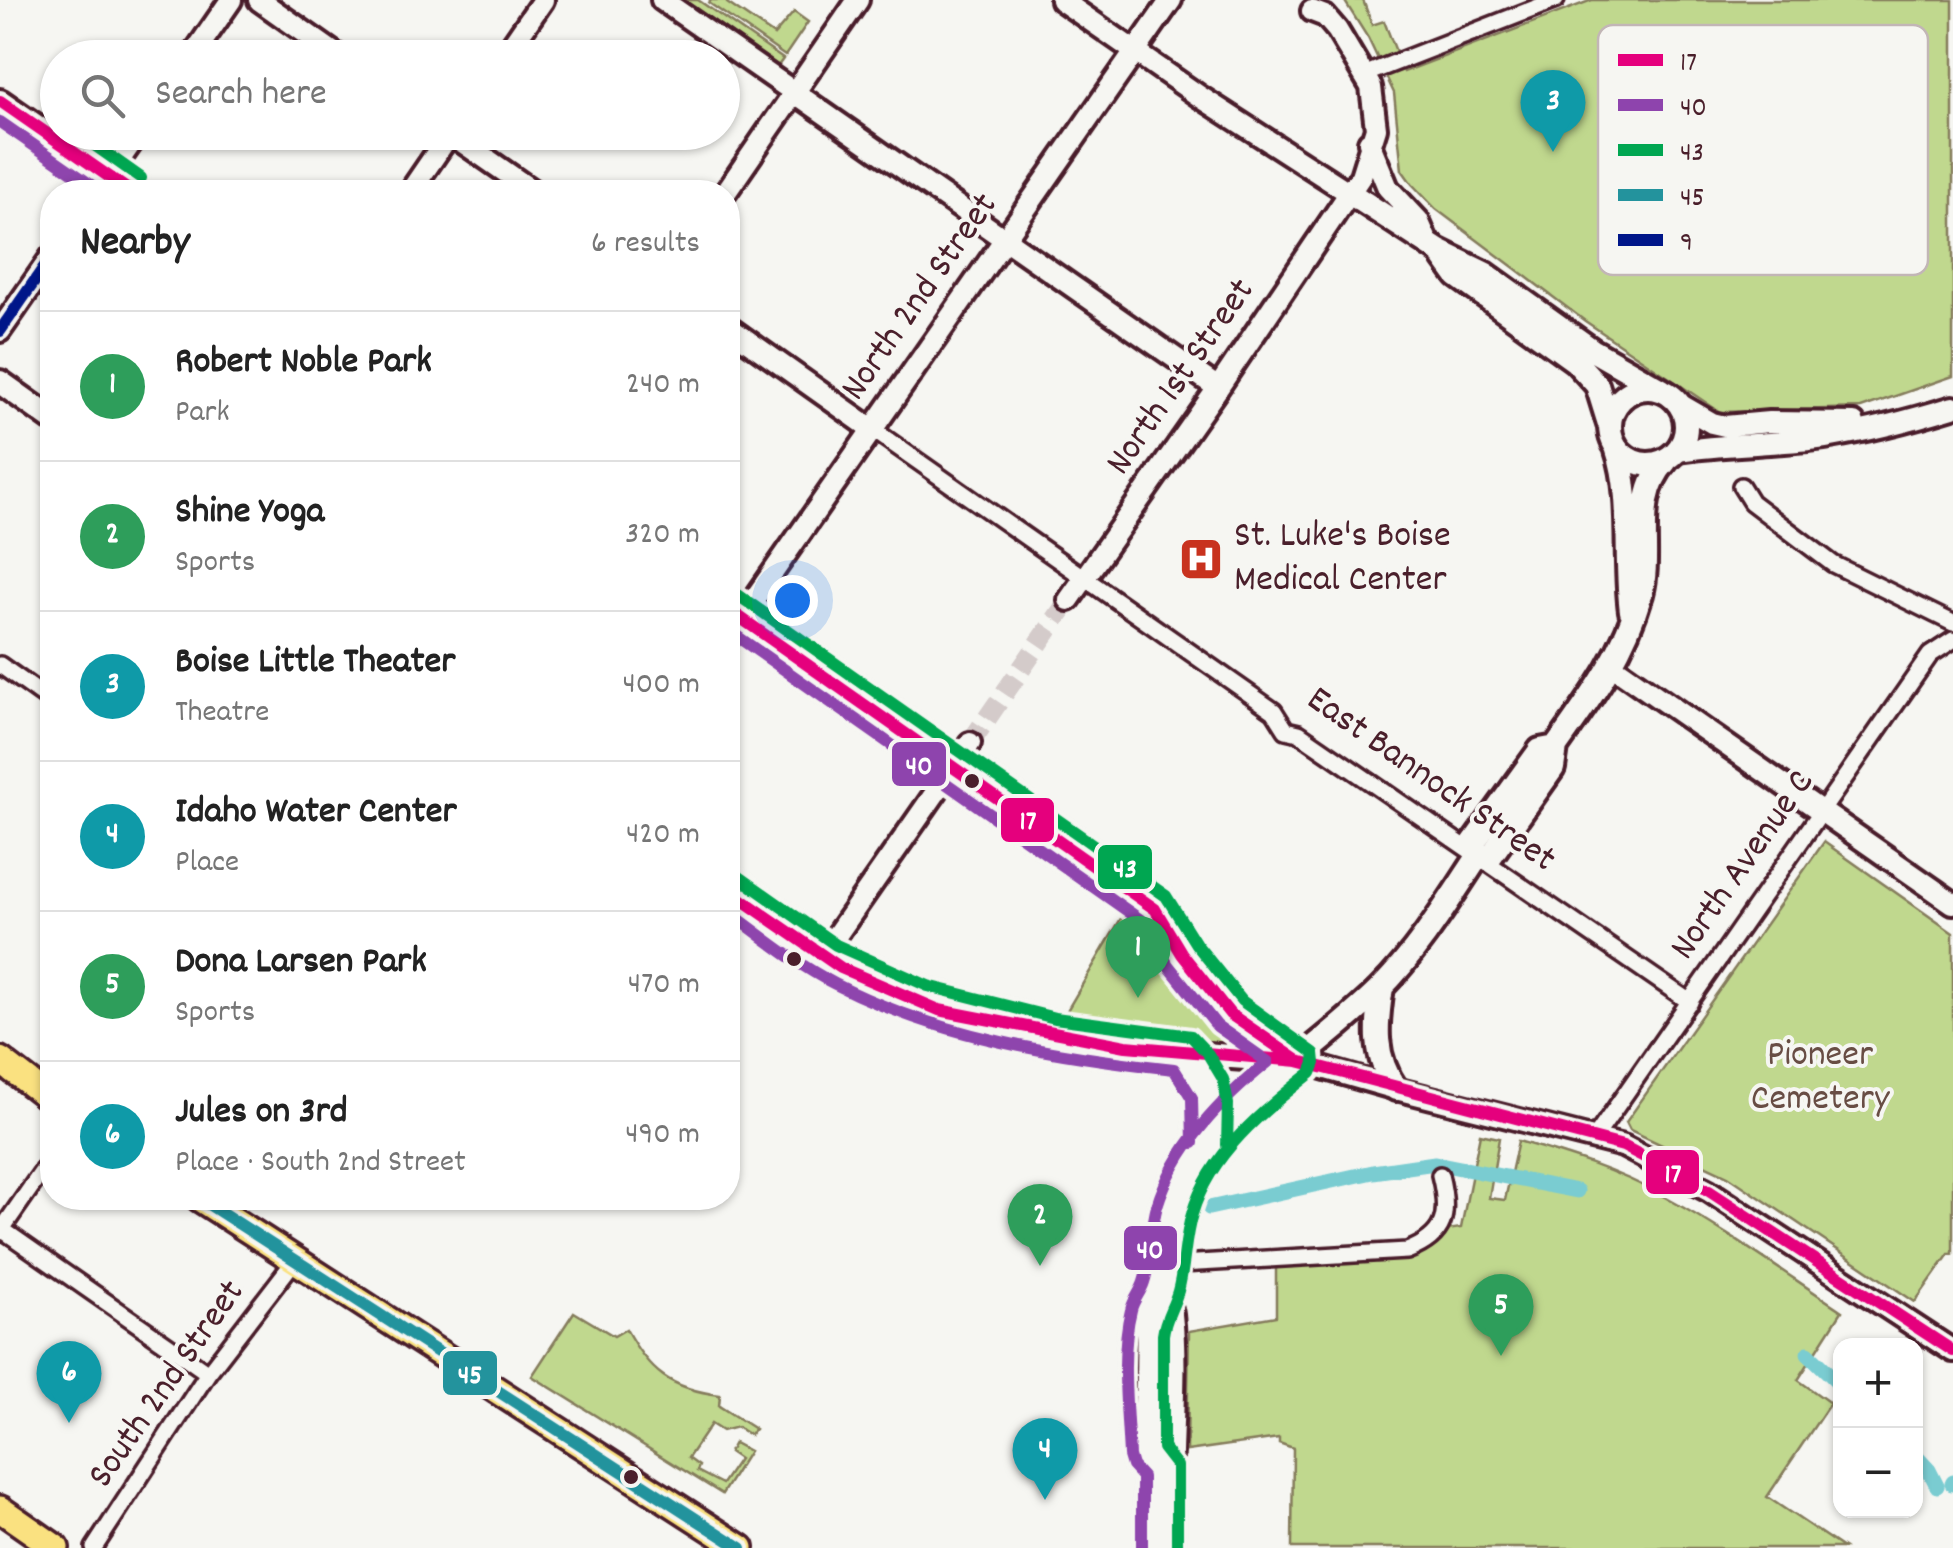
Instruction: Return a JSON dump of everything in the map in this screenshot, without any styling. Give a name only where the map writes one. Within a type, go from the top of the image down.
[{"type":"main road","points":[[0,101],[40,134]]},
{"type":"main road","points":[[60,150],[97,180]]},
{"type":"main road","points":[[1160,1469],[1146,1456],[1148,1312],[1163,1276],[1166,1242],[1184,1185],[1210,1144],[1266,1084],[1326,1040],[1382,988],[1414,951],[1479,855],[1491,856],[1553,768],[1556,747],[1613,666],[1632,620],[1643,584],[1644,513],[1650,484],[1687,428],[1671,398],[1592,350],[1486,274],[1433,247],[1348,192]]},
{"type":"main road","points":[[1433,247],[1457,276],[1575,362],[1598,385],[1625,473],[1626,565],[1632,620]]},
{"type":"main road","points":[[0,382],[40,410]]},
{"type":"main road","points":[[1671,398],[1638,389],[1627,394],[1612,412],[1612,436],[1623,456],[1644,464],[1672,456]]},
{"type":"main road","points":[[740,626],[954,767],[1155,909],[1182,954],[1230,1014],[1298,1061]]},
{"type":"main road","points":[[740,898],[822,956],[938,1010],[1084,1039],[1298,1061]]},
{"type":"main road","points":[[1382,988],[1376,1028],[1378,1051],[1384,1072],[1396,1090]]},
{"type":"main road","points":[[1183,1052],[1203,1074],[1211,1092],[1210,1144]]},
{"type":"main road","points":[[0,1060],[40,1091]]},
{"type":"main road","points":[[217,1210],[731,1546]]},
{"type":"main road","points":[[1159,1548],[1160,1469],[1171,1453],[1172,1312],[1163,1276]]},
{"type":"main road","points":[[1146,1411],[1156,1408],[1162,1366],[1172,1356]]},
{"type":"main road","points":[[0,1509],[56,1548]]},
{"type":"street","points":[[203,40],[231,0]]},
{"type":"street","points":[[259,0],[316,40]]},
{"type":"street","points":[[515,40],[543,0]]},
{"type":"street","points":[[662,0],[719,40]]},
{"type":"street","points":[[734,180],[858,0]]},
{"type":"street","points":[[1062,0],[1348,192]]},
{"type":"street","name":"North 2nd Street","points":[[740,610],[872,429],[1171,0]]},
{"type":"street","points":[[1366,74],[1556,0]]},
{"type":"street","points":[[1309,6],[1325,16],[1366,74],[1375,105],[1376,128],[1371,148]]},
{"type":"street","points":[[1309,6],[1315,26],[1354,80],[1371,148],[1388,188],[1418,220],[1433,247]]},
{"type":"street","points":[[740,55],[1218,388]]},
{"type":"street","name":"North 1st Street","points":[[1069,600],[1332,222],[1361,176],[1371,148]]},
{"type":"street","points":[[105,180],[126,150]]},
{"type":"street","points":[[418,180],[438,150]]},
{"type":"street","points":[[474,150],[517,180]]},
{"type":"street","points":[[0,331],[40,273]]},
{"type":"street","points":[[740,336],[872,429]]},
{"type":"street","points":[[1671,398],[1724,426],[1900,422]]},
{"type":"street","points":[[1672,456],[1737,443],[1822,438],[1953,408]]},
{"type":"street","name":"East Bannock Street","points":[[872,429],[1274,711],[1286,730],[1299,732],[1690,1002]]},
{"type":"street","points":[[1741,486],[1751,502],[1832,564],[1953,624]]},
{"type":"street","name":"North Avenue C","points":[[1596,1136],[1930,655],[1953,640]]},
{"type":"street","points":[[0,665],[40,693]]},
{"type":"street","points":[[1613,666],[1953,903]]},
{"type":"street","points":[[822,956],[970,743]]},
{"type":"street","points":[[1298,1061],[1396,1090],[1596,1136],[1623,1146],[1709,1191],[1953,1351]]},
{"type":"street","points":[[40,1174],[1,1230],[208,1374]]},
{"type":"street","points":[[1163,1276],[1407,1251],[1429,1243],[1439,1232],[1446,1197],[1440,1175]]},
{"type":"street","name":"South 2nd Street","points":[[94,1548],[208,1374],[295,1260]]},
{"type":"green space","points":[[684,0],[698,0],[783,59],[778,66]]},
{"type":"green space","points":[[728,0],[774,35],[794,12],[808,22],[785,56],[709,3]]},
{"type":"green space","points":[[1344,0],[1363,0],[1372,25],[1384,21],[1404,72],[1592,0],[1953,0],[1953,376],[1861,408],[1720,412],[1585,321],[1436,209],[1412,184],[1402,170],[1394,93],[1368,38]]},
{"type":"green space","name":"Pioneer Cemetery","points":[[1824,842],[1953,933],[1953,1254],[1949,1254],[1915,1302],[1728,1176],[1630,1130],[1626,1122]]},
{"type":"green space","points":[[1126,910],[1149,930],[1180,978],[1245,1038],[1241,1046],[1062,1019]]},
{"type":"green space","points":[[1480,1134],[1499,1138],[1489,1198],[1505,1200],[1518,1141],[1573,1158],[1627,1178],[1684,1208],[1842,1311],[1798,1380],[1830,1403],[1767,1497],[1843,1548],[1292,1548],[1293,1448],[1279,1443],[1279,1438],[1187,1451],[1189,1331],[1276,1316],[1276,1265],[1432,1242],[1434,1232],[1461,1228]]},
{"type":"green space","points":[[574,1312],[614,1336],[626,1329],[644,1357],[663,1376],[688,1388],[720,1395],[719,1406],[755,1429],[750,1435],[737,1427],[722,1431],[711,1424],[688,1458],[699,1466],[697,1471],[722,1484],[739,1459],[729,1452],[734,1443],[749,1451],[722,1494],[532,1376]]},
{"type":"waterway","points":[[1209,1208],[1373,1172],[1435,1163],[1577,1191]]},
{"type":"waterway","points":[[1808,1353],[1833,1377]]},
{"type":"waterway","points":[[1923,1464],[1937,1486]]},
{"type":"tunnel","points":[[970,743],[1069,600]]},
{"type":"transit line","name":"17","points":[[0,101],[40,129]]},
{"type":"transit line","name":"40","points":[[0,122],[40,150]]},
{"type":"transit line","name":"40","points":[[40,150],[84,180]]},
{"type":"transit line","name":"17","points":[[71,150],[114,180]]},
{"type":"transit line","name":"43","points":[[101,150],[141,178]]},
{"type":"transit line","name":"9","points":[[0,331],[40,273]]},
{"type":"transit line","name":"43","points":[[740,596],[1166,896],[1196,944],[1242,1001],[1314,1053],[1311,1073],[1257,1118],[1225,1153],[1200,1192],[1192,1214],[1180,1282],[1163,1335],[1163,1448],[1177,1466],[1177,1548]]},
{"type":"transit line","name":"17","points":[[740,617],[1155,909],[1182,954],[1230,1014],[1297,1060]]},
{"type":"transit line","name":"40","points":[[740,638],[1142,921],[1168,965],[1217,1026],[1268,1062],[1202,1126],[1175,1164],[1157,1206],[1147,1273],[1132,1306],[1126,1344],[1129,1456],[1142,1477],[1142,1548]]},
{"type":"transit line","name":"43","points":[[740,877],[836,945],[928,986],[1055,1018],[1191,1036],[1223,1079],[1228,1104],[1227,1145]]},
{"type":"transit line","name":"17","points":[[740,898],[841,968],[939,1010],[1126,1046],[1298,1061],[1623,1146],[1709,1191],[1953,1351]]},
{"type":"transit line","name":"40","points":[[740,920],[835,984],[916,1018],[1044,1051],[1174,1069],[1192,1098],[1193,1143]]},
{"type":"transit line","name":"45","points":[[218,1210],[741,1548]]},
{"type":"place","name":"Boise Little Theater","points":[[1553,152]]},
{"type":"place","name":"St. Luke's Boise Medical Center","points":[[1201,559]]},
{"type":"place","name":"Robert Noble Park","points":[[1138,998]]},
{"type":"place","name":"Shine Yoga","points":[[1040,1266]]},
{"type":"place","name":"Dona Larsen Park","points":[[1501,1356]]},
{"type":"place","name":"Jules on 3rd","points":[[69,1423]]},
{"type":"place","name":"Idaho Water Center","points":[[1045,1500]]}]
